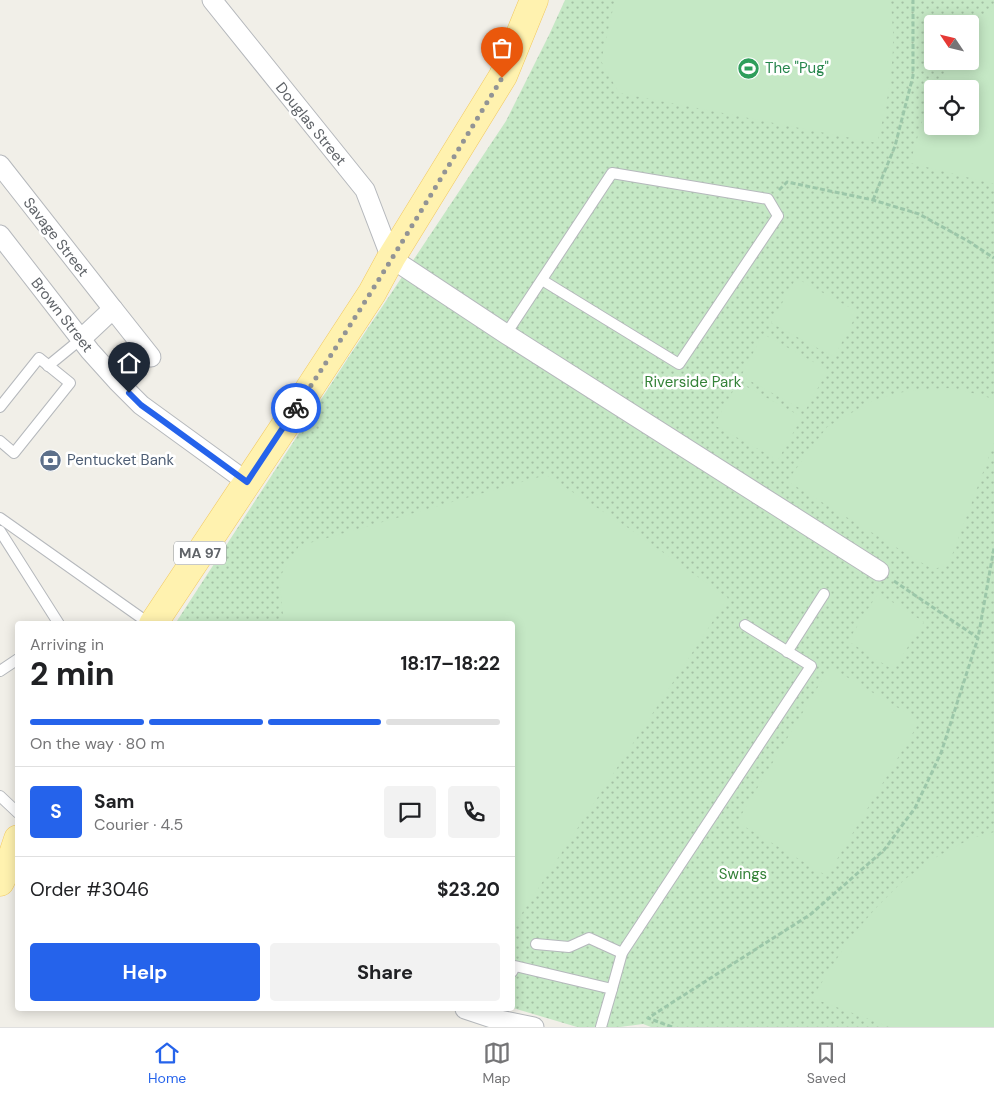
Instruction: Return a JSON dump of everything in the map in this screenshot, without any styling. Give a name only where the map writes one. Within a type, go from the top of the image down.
[{"type":"main road","name":"MA 97","points":[[153,621],[372,293],[391,258],[503,76],[534,0]]},
{"type":"main road","points":[[8,857],[15,835]]},
{"type":"street","name":"Douglas Street","points":[[212,0],[365,190],[391,258]]},
{"type":"street","name":"Savage Street","points":[[0,166],[151,357]]},
{"type":"street","name":"Brown Street","points":[[0,235],[116,381],[141,405],[247,482]]},
{"type":"street","points":[[391,258],[506,334],[879,571]]},
{"type":"street","points":[[81,339],[113,309]]},
{"type":"street","points":[[471,1011],[534,1027]]},
{"type":"lane","points":[[506,334],[612,173],[768,199],[778,216],[679,364],[542,280]]},
{"type":"lane","points":[[48,366],[81,339]]},
{"type":"lane","points":[[0,408],[39,358],[70,383],[14,453],[0,441]]},
{"type":"lane","points":[[0,518],[147,621]]},
{"type":"lane","points":[[0,531],[57,621]]},
{"type":"lane","points":[[787,652],[824,594]]},
{"type":"lane","points":[[601,1027],[622,953],[811,666],[745,625]]},
{"type":"lane","points":[[0,671],[15,661]]},
{"type":"lane","points":[[0,796],[15,810]]},
{"type":"lane","points":[[536,944],[568,947],[590,938],[622,953]]},
{"type":"lane","points":[[515,966],[612,989]]},
{"type":"path","points":[[873,200],[895,146],[913,76],[913,0]]},
{"type":"path","points":[[787,182],[873,200],[919,214],[968,241],[994,258]]},
{"type":"path","points":[[672,1027],[648,1018],[811,914],[884,850],[915,808],[941,753],[978,638],[994,548]]},
{"type":"path","points":[[879,571],[978,638]]},
{"type":"green space","name":"Riverside Park","points":[[565,0],[994,0],[994,1027],[651,1027],[643,1024],[620,1027],[577,1027],[515,1009],[515,621],[177,621],[350,355],[506,121]]},
{"type":"green space","name":"The \"Pug\"","points":[[615,0],[890,0],[893,31],[891,74],[887,102],[877,143],[619,93],[601,61]]},
{"type":"green space","points":[[994,9],[994,184],[910,163],[924,115],[924,135],[979,135],[979,80],[941,80],[946,70],[979,70],[979,23]]},
{"type":"green space","points":[[796,278],[858,312],[834,357],[771,323]]},
{"type":"green space","points":[[763,334],[828,370],[805,411],[741,376]]},
{"type":"green space","points":[[738,382],[802,417],[778,460],[714,425]]},
{"type":"green space","points":[[954,388],[994,399],[994,443],[948,566],[932,569],[787,481],[827,427],[872,401],[897,393],[925,389]]},
{"type":"green space","points":[[546,475],[624,525],[728,598],[515,924],[515,621],[284,621],[279,578],[299,546]]},
{"type":"green space","points":[[878,593],[924,622],[893,670],[848,641]]},
{"type":"green space","points":[[830,667],[920,721],[827,876],[737,822]]},
{"type":"green space","points":[[994,832],[994,1027],[890,1027],[812,998],[850,938],[905,879],[938,856],[972,838]]},
{"type":"way so far","points":[[296,408],[372,293],[391,258],[502,78]]},
{"type":"place","name":"The \"Pug\"","points":[[749,68]]},
{"type":"place","name":"Pentucket Bank","points":[[51,460]]},
{"type":"route","points":[[129,393],[141,405],[247,482],[296,408]]},
{"type":"park label","name":"Swings","points":[[743,874]]}]
